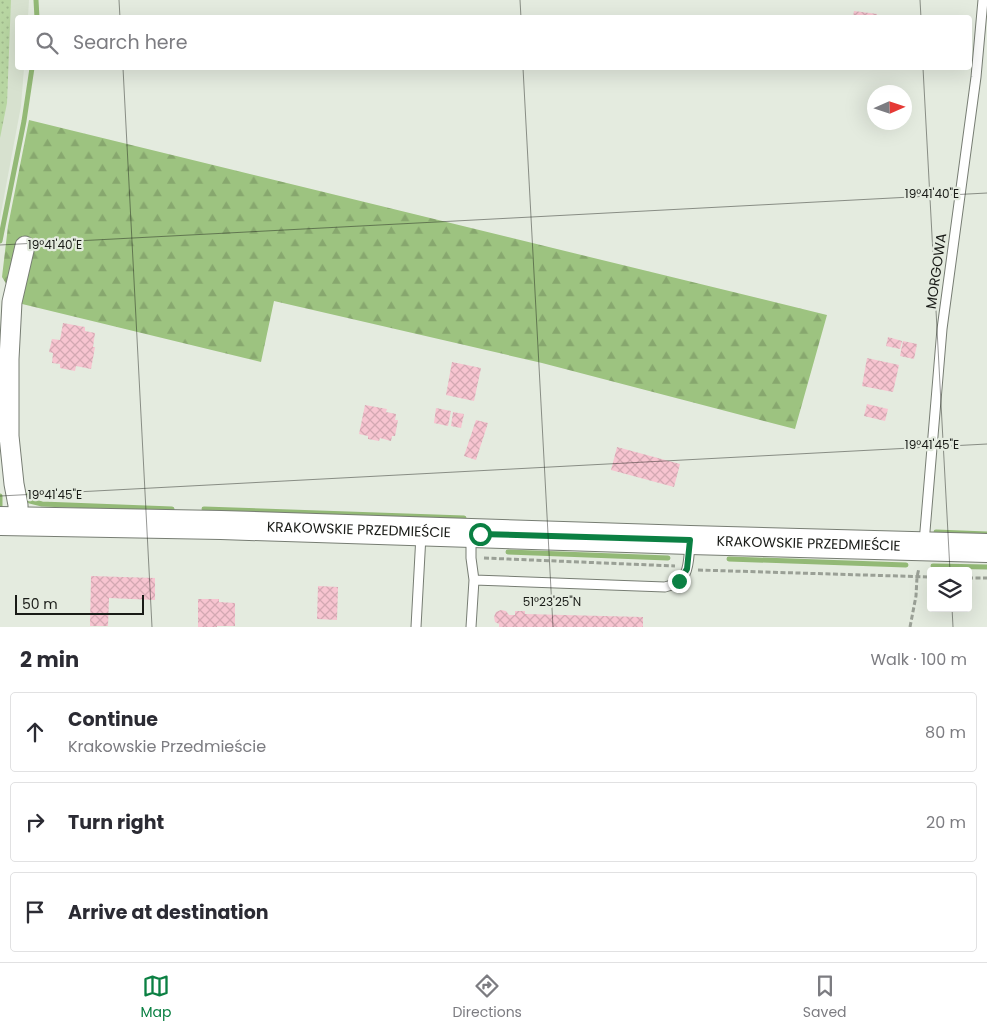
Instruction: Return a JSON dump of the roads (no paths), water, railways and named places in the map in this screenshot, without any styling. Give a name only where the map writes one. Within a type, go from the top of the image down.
[{"type":"main road","name":"KRAKOWSKIE PRZEDMIEŚCIE","points":[[9,521],[230,525],[987,548]]},
{"type":"street","points":[[9,521],[18,505],[14,484],[8,413],[12,302],[25,246]]},
{"type":"lane","name":"MORGOWA","points":[[924,546],[942,329],[976,77],[983,0]]},
{"type":"lane","points":[[416,627],[421,532]]},
{"type":"lane","points":[[471,533],[471,558],[474,580],[471,627]]},
{"type":"lane","points":[[474,580],[665,588],[679,581],[687,569],[690,540]]},
{"type":"waterway","points":[[36,0],[37,15]]},
{"type":"waterway","points":[[0,241],[24,121],[32,70]]},
{"type":"waterway","points":[[24,492],[30,501],[42,504],[172,509]]},
{"type":"waterway","points":[[0,496],[0,508]]},
{"type":"waterway","points":[[204,509],[464,518]]},
{"type":"waterway","points":[[936,532],[987,534]]},
{"type":"waterway","points":[[508,552],[668,558]]},
{"type":"waterway","points":[[729,559],[906,565]]},
{"type":"waterway","points":[[933,566],[987,567]]}]
